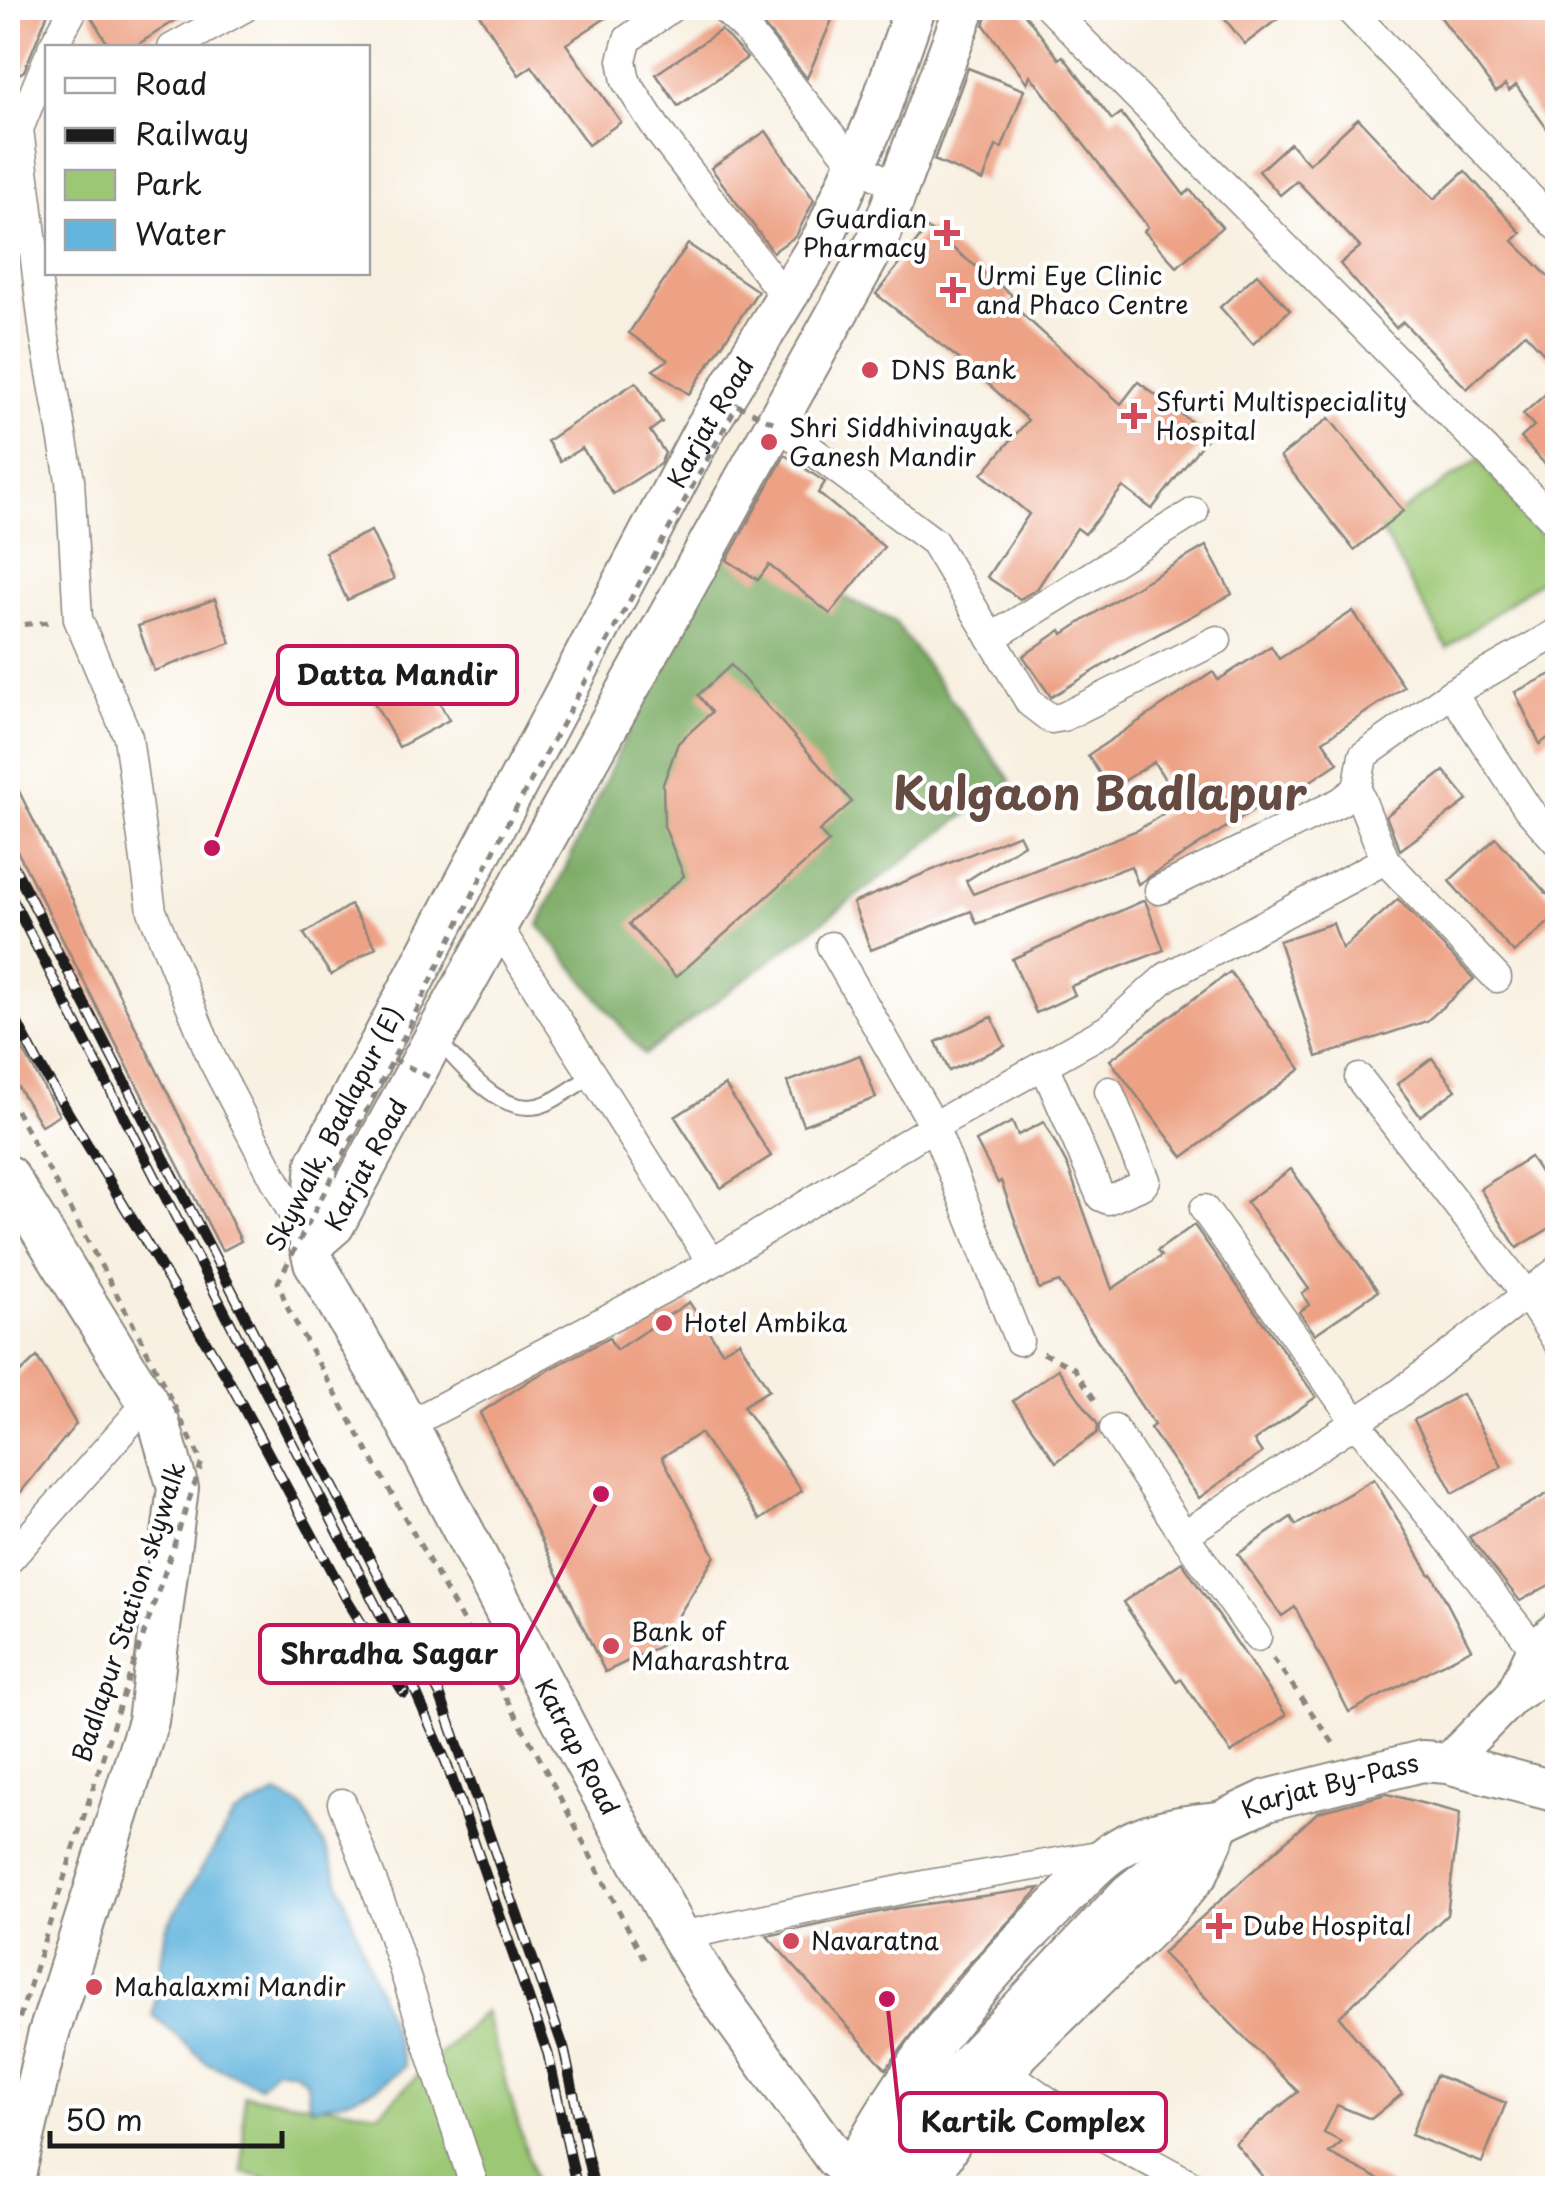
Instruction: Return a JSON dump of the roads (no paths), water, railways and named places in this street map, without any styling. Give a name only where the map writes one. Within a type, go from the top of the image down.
[{"type":"main road","name":"Karjat Road","points":[[310,1246],[317,1163],[703,432],[824,236],[856,166],[915,8]]},
{"type":"main road","name":"Karjat Road","points":[[310,1246],[334,1225],[880,236],[963,9]]},
{"type":"main road","points":[[8,1176],[158,1420],[178,1488],[148,1720],[48,2036],[12,2188]]},
{"type":"main road","name":"Katrap Road","points":[[310,1246],[314,1262],[408,1426],[680,1936],[710,1985],[856,2183]]},
{"type":"main road","name":"Karjat By-Pass","points":[[891,2188],[928,2107],[1129,1894],[1220,1822],[1267,1800],[1422,1761],[1447,1763],[1558,1792]]},
{"type":"main road","name":"Katrap Road","points":[[856,2183],[878,2122],[930,2046],[1018,1942],[1110,1853],[1160,1829],[1220,1822]]},
{"type":"main road","points":[[924,2188],[956,2133],[1020,2052],[1167,1910],[1198,1873],[1220,1822]]},
{"type":"street","points":[[54,45],[74,8]]},
{"type":"street","points":[[177,45],[244,8]]},
{"type":"street","points":[[670,8],[628,39],[622,60],[626,82],[658,132],[786,298]]},
{"type":"street","points":[[722,8],[744,28],[856,166],[899,187]]},
{"type":"street","points":[[1050,8],[1558,524]]},
{"type":"street","points":[[1348,8],[1558,227]]},
{"type":"street","points":[[45,63],[13,120],[70,480],[78,619],[128,737],[152,911],[212,1059],[310,1246]]},
{"type":"street","points":[[777,424],[934,542],[1030,703],[1051,719],[1063,717],[1217,640]]},
{"type":"street","points":[[991,638],[1194,512]]},
{"type":"street","points":[[1497,978],[1385,860],[1357,790],[1362,756],[1452,693],[1558,632]]},
{"type":"street","points":[[1452,693],[1528,808],[1558,843]]},
{"type":"street","points":[[1159,890],[1340,802],[1357,790]]},
{"type":"street","points":[[408,1426],[712,1263],[934,1126],[1108,1029],[1166,977],[1385,860]]},
{"type":"street","points":[[497,925],[712,1263]]},
{"type":"street","points":[[832,946],[934,1126],[1019,1340]]},
{"type":"street","points":[[1044,1065],[1101,1197],[1108,1200],[1143,1185],[1146,1180],[1108,1091]]},
{"type":"street","points":[[1359,1078],[1526,1294],[1558,1343]]},
{"type":"street","points":[[1204,1209],[1356,1422],[1550,1648],[1514,1695],[1447,1763]]},
{"type":"street","points":[[1184,1534],[1397,1394],[1558,1270]]},
{"type":"street","points":[[8,1561],[148,1403]]},
{"type":"street","points":[[1114,1429],[1257,1637]]},
{"type":"street","points":[[342,1803],[386,1916],[475,2188]]},
{"type":"street","points":[[680,1936],[929,1884],[1110,1853]]},
{"type":"street","points":[[1005,2071],[1080,2124],[1198,2188]]},
{"type":"lane","points":[[435,1037],[495,1095],[519,1108],[546,1104],[594,1073]]},
{"type":"water","points":[[277,1794],[303,1807],[328,1852],[405,2066],[361,2095],[310,2108],[307,2082],[294,2071],[275,2068],[260,2086],[207,2063],[153,2015],[166,1928],[234,1815]]},
{"type":"railway","points":[[8,855],[440,1695],[564,2049],[594,2188]]},
{"type":"railway","points":[[8,891],[391,1635],[446,1762],[548,2054],[577,2188]]},
{"type":"railway","points":[[8,1005],[37,1061],[227,1377],[346,1598],[404,1693]]},
{"type":"place","name":"Guardian Pharmacy","points":[[947,233]]},
{"type":"place","name":"Urmi Eye Clinic and Phaco Centre","points":[[953,290]]},
{"type":"place","name":"DNS Bank","points":[[870,370]]},
{"type":"place","name":"Sfurti Multispeciality Hospital","points":[[1134,416]]},
{"type":"place","name":"Shri Siddhivinayak Ganesh Mandir","points":[[769,442]]},
{"type":"place","name":"Datta Mandir","points":[[212,848]]},
{"type":"place","name":"Hotel Ambika","points":[[664,1323]]},
{"type":"place","name":"Shradha Sagar","points":[[601,1494]]},
{"type":"place","name":"Bank of Maharashtra","points":[[611,1646]]},
{"type":"place","name":"Dube Hospital","points":[[1219,1926]]},
{"type":"place","name":"Navaratna","points":[[791,1941]]},
{"type":"place","name":"Mahalaxmi Mandir","points":[[94,1987]]},
{"type":"place","name":"Kartik Complex","points":[[887,1999]]},
{"type":"district","name":"Kulgaon Badlapur","points":[[1100,794]]}]
